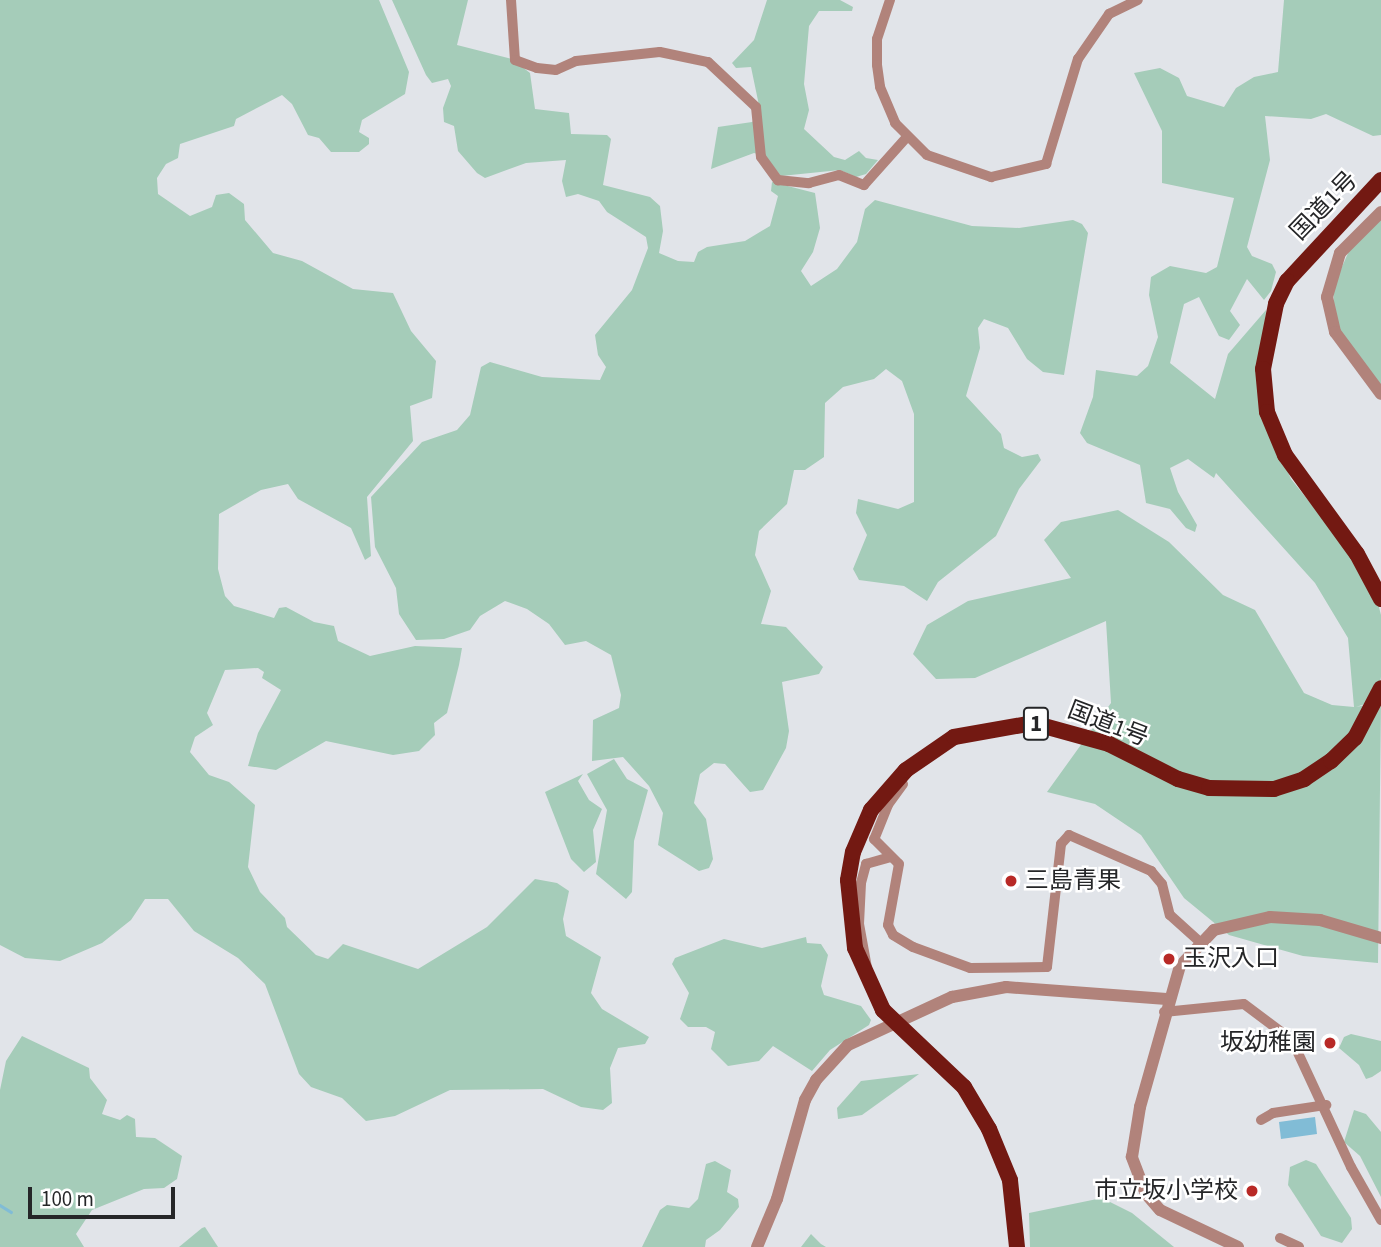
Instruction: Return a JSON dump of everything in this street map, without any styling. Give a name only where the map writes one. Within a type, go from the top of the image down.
[{"type":"highway","name":"国道1号","points":[[1381,180],[1286,281],[1276,304],[1263,369],[1267,412],[1285,455],[1357,554],[1381,599]]},
{"type":"highway","name":"国道1号","points":[[1017,1246],[1010,1180],[1001,1151],[964,1087],[883,1010],[855,948],[848,901],[853,852],[871,810],[906,769],[954,737],[1033,723],[1110,744],[1178,779],[1209,788],[1274,789],[1304,779],[1331,761],[1355,738],[1381,688]]},
{"type":"street","points":[[511,0],[515,60],[537,68],[556,70],[576,61],[660,52],[708,62],[755,107],[761,157],[778,180],[808,183],[839,175],[864,186],[906,138]]},
{"type":"street","points":[[890,0],[877,39],[877,65],[886,104],[906,138],[938,161],[991,177],[1046,164],[1078,59],[1109,14],[1138,0]]},
{"type":"street","points":[[1381,212],[1340,253],[1327,297],[1335,332],[1381,394]]},
{"type":"street","points":[[906,769],[874,839],[899,864],[888,925],[893,935],[913,947],[970,968],[1047,967],[1061,844],[1069,835],[1151,871],[1162,884],[1170,915],[1199,941]]},
{"type":"street","points":[[867,979],[859,924],[861,883],[866,864],[891,857]]},
{"type":"street","points":[[1238,1247],[1160,1210],[1138,1179],[1132,1157],[1134,1135],[1166,1005],[1180,966],[1199,941],[1214,930],[1270,917],[1320,920],[1381,938]]},
{"type":"street","points":[[757,1247],[776,1199],[805,1100],[816,1080],[848,1045],[906,1014],[952,997],[1006,987],[1166,1005],[1234,1004],[1258,1010],[1292,1040],[1381,1220]]},
{"type":"street","points":[[1261,1120],[1273,1113],[1326,1105]]},
{"type":"street","points":[[1280,1238],[1299,1247]]},
{"type":"green space","points":[[0,0],[379,0],[409,72],[405,94],[362,120],[359,132],[369,138],[369,144],[359,152],[331,152],[319,138],[308,135],[292,104],[282,95],[236,119],[234,126],[180,144],[178,158],[166,164],[157,178],[158,194],[190,216],[212,207],[216,195],[229,193],[244,204],[245,220],[273,253],[302,261],[353,289],[393,293],[411,331],[436,361],[432,398],[410,406],[413,441],[367,497],[371,556],[365,560],[351,528],[298,499],[288,484],[261,490],[219,514],[218,569],[225,596],[234,606],[274,618],[279,608],[286,607],[314,622],[334,626],[338,641],[370,656],[415,646],[462,648],[447,713],[434,723],[435,735],[419,751],[393,755],[326,741],[276,770],[248,766],[258,733],[281,690],[262,678],[264,672],[258,668],[225,670],[207,713],[213,725],[195,737],[190,752],[209,775],[229,782],[255,805],[248,867],[260,892],[285,918],[287,927],[316,955],[328,959],[343,944],[418,969],[487,927],[535,879],[557,883],[569,891],[563,919],[566,936],[601,957],[591,993],[602,1009],[649,1037],[645,1044],[618,1048],[610,1068],[612,1103],[603,1110],[581,1107],[543,1089],[450,1090],[395,1116],[366,1121],[342,1098],[311,1087],[299,1074],[265,984],[238,958],[194,931],[168,899],[145,899],[131,920],[102,943],[60,961],[25,958],[0,945]]},
{"type":"green space","points":[[392,0],[468,0],[457,45],[512,59],[530,73],[535,109],[569,113],[571,134],[607,135],[611,139],[603,185],[650,197],[660,206],[663,231],[659,253],[678,261],[694,262],[698,252],[707,247],[745,241],[770,226],[778,196],[771,191],[772,182],[815,193],[820,228],[813,252],[801,271],[811,286],[837,269],[857,242],[865,209],[875,200],[972,226],[1019,228],[1073,220],[1082,224],[1088,233],[1064,375],[1043,372],[1027,359],[1008,328],[984,319],[978,328],[980,348],[966,396],[1001,434],[1004,448],[1022,457],[1038,454],[1041,460],[1019,489],[996,536],[938,582],[927,601],[904,586],[859,580],[853,569],[867,535],[856,513],[858,499],[898,509],[914,502],[914,414],[902,381],[886,369],[874,379],[843,387],[825,403],[824,457],[805,470],[794,470],[787,504],[759,531],[755,555],[771,591],[761,624],[786,627],[823,667],[819,674],[782,682],[789,731],[786,748],[763,790],[750,792],[725,764],[714,763],[700,774],[694,803],[706,819],[713,859],[709,868],[699,871],[658,845],[663,813],[649,786],[623,757],[592,761],[593,720],[619,708],[621,695],[611,655],[586,641],[565,645],[549,624],[527,609],[505,601],[480,616],[470,630],[444,639],[416,640],[399,614],[396,588],[375,547],[371,497],[422,442],[457,430],[470,415],[481,367],[490,362],[542,377],[600,380],[606,367],[598,355],[595,335],[632,290],[648,248],[646,237],[607,212],[599,201],[578,194],[566,197],[562,181],[566,160],[526,163],[485,178],[477,173],[458,151],[454,126],[444,122],[443,108],[451,86],[448,79],[432,83],[426,75]]},
{"type":"green space","points":[[767,0],[840,0],[853,7],[852,11],[819,11],[809,26],[804,84],[809,110],[804,129],[834,157],[845,160],[859,151],[866,158],[878,160],[866,174],[856,177],[840,170],[781,176],[765,156],[754,153],[711,169],[718,127],[752,122],[761,115],[751,67],[736,68],[732,63],[754,40]]},
{"type":"green space","points":[[1284,0],[1381,0],[1381,135],[1373,136],[1326,114],[1311,119],[1265,116],[1270,160],[1247,247],[1252,256],[1272,264],[1276,272],[1271,291],[1264,300],[1247,279],[1230,311],[1240,325],[1229,340],[1219,336],[1199,297],[1184,304],[1170,363],[1215,399],[1228,354],[1266,310],[1260,399],[1267,424],[1291,479],[1372,580],[1381,615],[1381,677],[1377,700],[1356,707],[1381,702],[1378,963],[1303,956],[1229,935],[1184,898],[1141,835],[1095,804],[1047,792],[1111,703],[1106,621],[975,678],[936,679],[913,654],[927,625],[968,601],[1071,578],[1044,540],[1061,522],[1118,510],[1169,542],[1223,595],[1255,610],[1304,693],[1332,705],[1354,707],[1348,638],[1315,583],[1216,473],[1214,478],[1188,459],[1170,468],[1178,492],[1197,525],[1195,532],[1186,528],[1170,509],[1146,503],[1140,465],[1087,443],[1080,433],[1093,397],[1096,370],[1137,376],[1148,366],[1158,337],[1149,295],[1151,277],[1170,266],[1206,273],[1217,267],[1234,198],[1162,183],[1162,131],[1134,73],[1160,68],[1179,78],[1187,96],[1224,107],[1236,88],[1254,77],[1278,72]]},
{"type":"green space","points":[[1381,212],[1381,395],[1335,322],[1333,287],[1353,242]]},
{"type":"green space","points":[[614,759],[627,779],[648,790],[634,841],[632,892],[626,899],[596,874],[607,810],[587,774]]},
{"type":"green space","points":[[583,774],[578,781],[589,800],[602,809],[593,830],[596,862],[584,872],[571,859],[545,792]]},
{"type":"green space","points":[[806,937],[807,943],[821,944],[828,955],[821,986],[824,995],[861,1006],[871,1020],[869,1025],[830,1050],[812,1071],[773,1046],[759,1061],[728,1066],[711,1049],[715,1032],[706,1027],[688,1027],[680,1019],[689,993],[672,964],[675,958],[724,939],[762,948]]},
{"type":"green space","points":[[1351,1034],[1381,1041],[1381,1071],[1372,1077],[1366,1079],[1359,1065],[1339,1048],[1344,1037]]},
{"type":"green space","points":[[22,1036],[89,1068],[90,1078],[107,1100],[102,1114],[120,1120],[127,1115],[135,1119],[136,1137],[155,1138],[182,1156],[177,1179],[164,1188],[144,1189],[92,1210],[76,1234],[84,1247],[0,1247],[0,1090],[6,1061]]},
{"type":"green space","points":[[919,1074],[862,1115],[838,1119],[837,1108],[861,1081]]},
{"type":"green space","points":[[1354,1110],[1366,1114],[1381,1132],[1381,1197],[1360,1156],[1344,1142]]},
{"type":"green space","points":[[1306,1160],[1316,1164],[1351,1218],[1352,1229],[1342,1243],[1321,1236],[1288,1185],[1290,1167]]},
{"type":"green space","points":[[715,1161],[731,1170],[727,1192],[738,1199],[739,1207],[720,1230],[706,1240],[705,1247],[642,1247],[660,1210],[667,1205],[689,1208],[698,1199],[706,1164]]},
{"type":"green space","points":[[1102,1198],[1132,1213],[1174,1247],[1030,1247],[1029,1213]]},
{"type":"green space","points":[[205,1227],[218,1247],[179,1247],[202,1228]]},
{"type":"green space","points":[[811,1234],[821,1244],[826,1247],[801,1247]]},
{"type":"water","points":[[1315,1117],[1317,1134],[1281,1139],[1279,1122]]},
{"type":"waterway","points":[[0,1205],[11,1212]]},
{"type":"place","name":"三島青果","points":[[1011,881]]},
{"type":"place","name":"玉沢入口","points":[[1169,959]]},
{"type":"place","name":"坂幼稚園","points":[[1330,1043]]},
{"type":"place","name":"市立坂小学校","points":[[1252,1191]]}]
